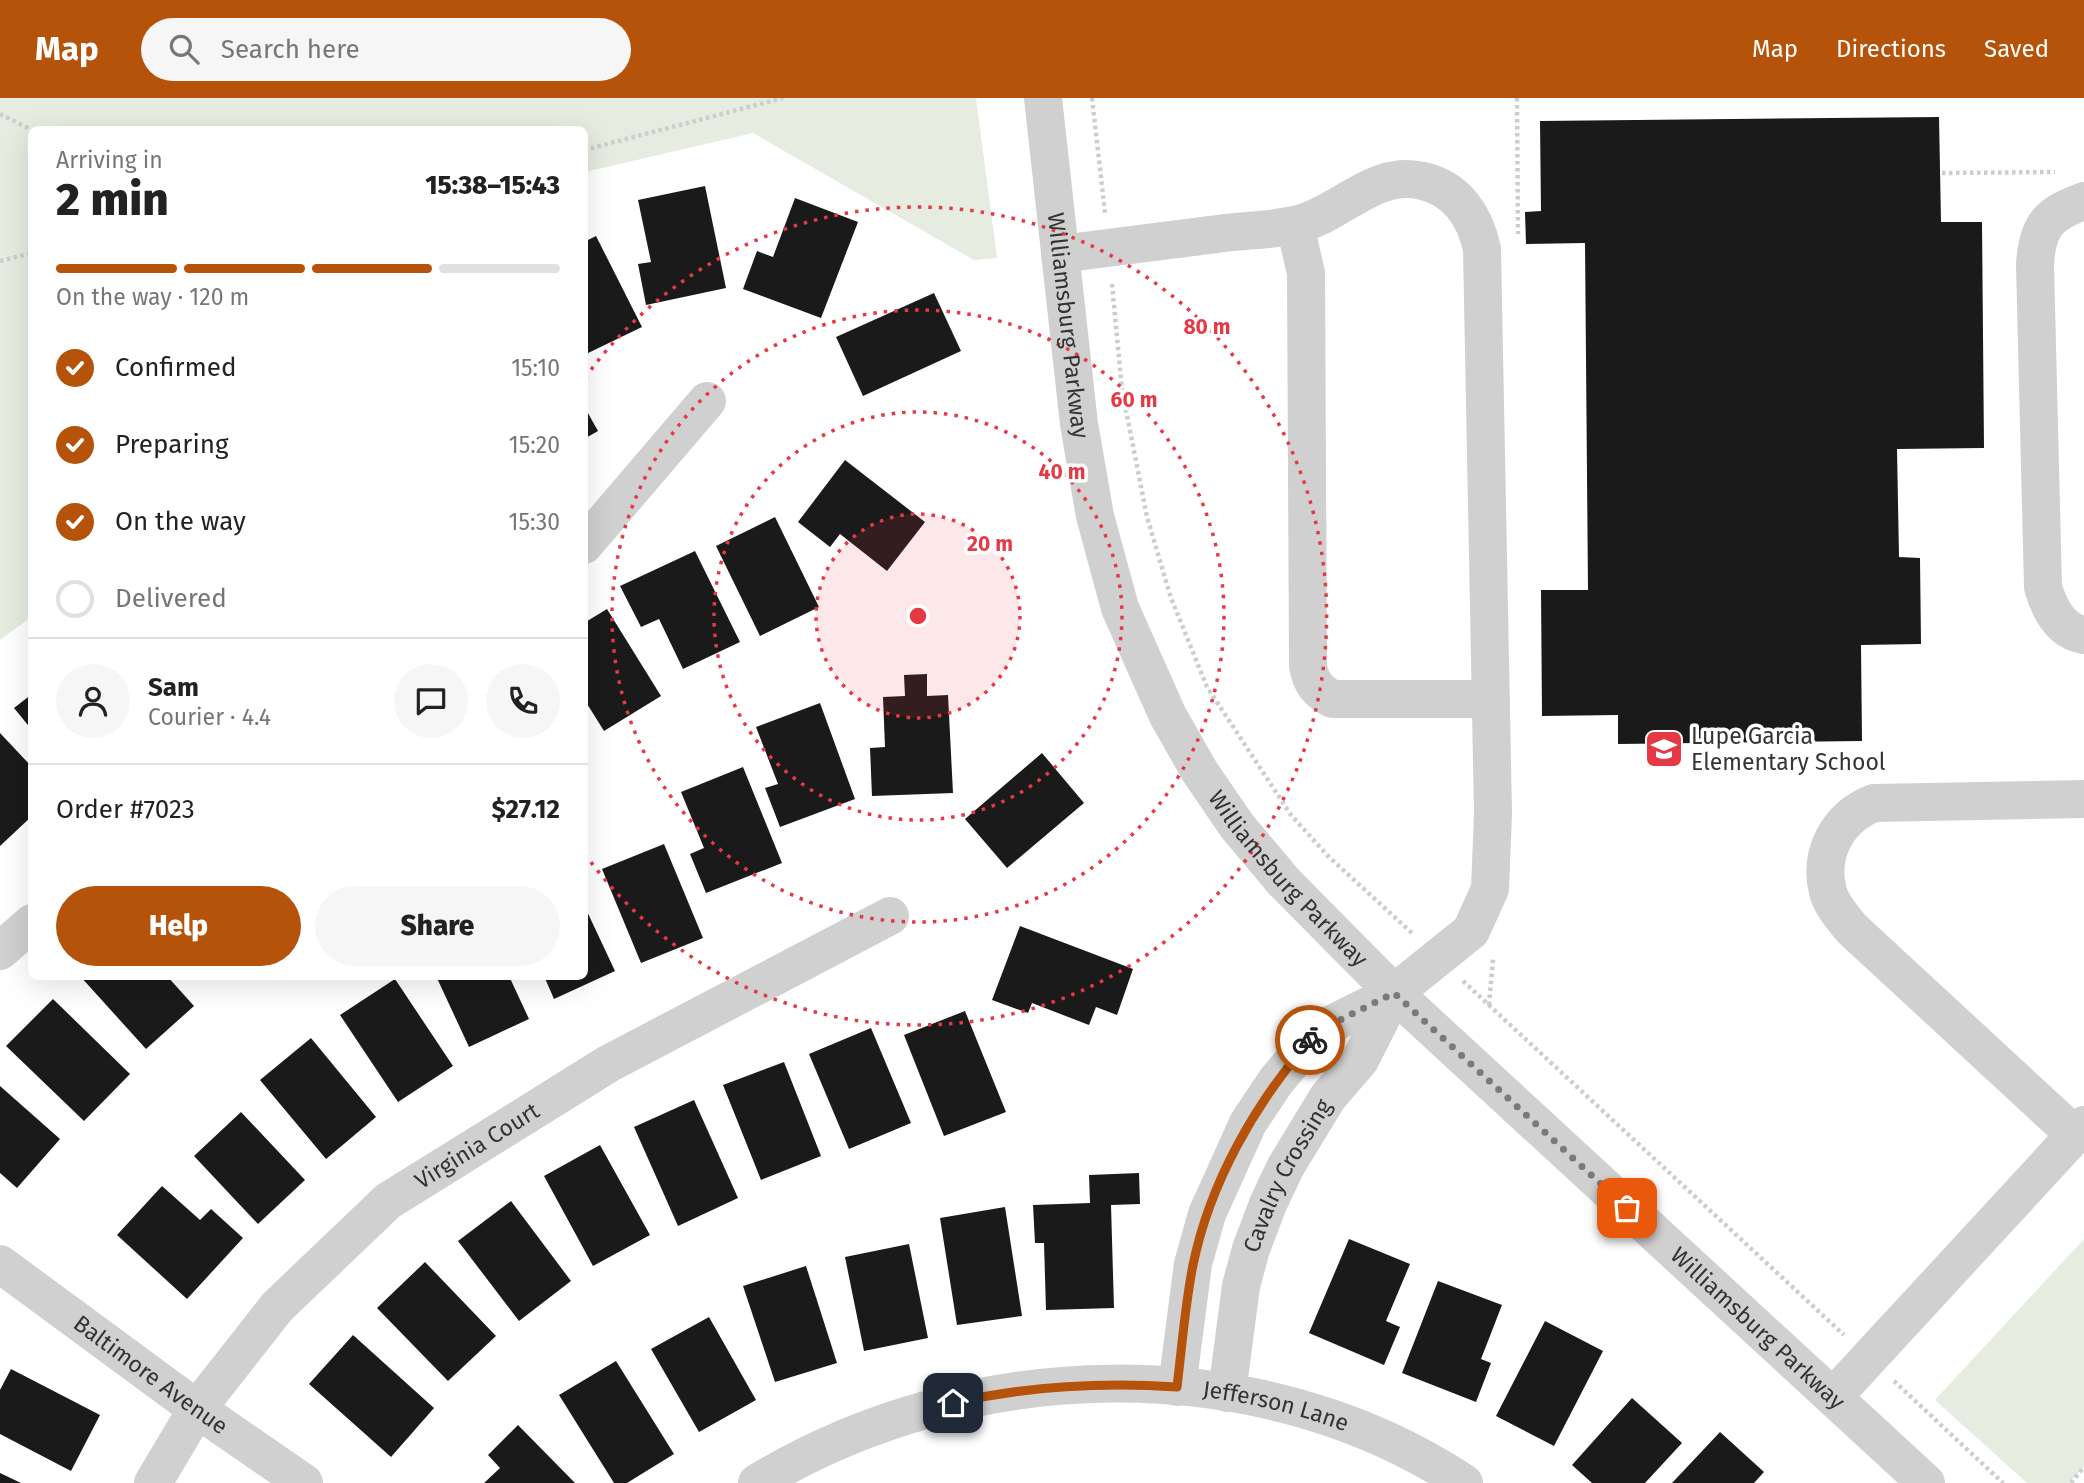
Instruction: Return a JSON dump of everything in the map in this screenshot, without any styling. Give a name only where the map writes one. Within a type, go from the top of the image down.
[{"type":"street","name":"Williamsburg Parkway","points":[[1042,98],[1084,467],[1120,608],[1168,716],[1200,772],[1237,826],[1284,882],[1394,993],[1926,1483]]},
{"type":"street","points":[[1060,254],[1295,225],[1384,182],[1402,179],[1422,180],[1440,187],[1469,212],[1478,230],[1482,249],[1491,699],[1490,889],[1471,931],[1439,958],[1394,993],[1318,1031],[1276,1081],[1248,1123],[1207,1214],[1193,1264],[1177,1387]]},
{"type":"street","points":[[2084,201],[2059,210],[2046,223],[2036,244],[2035,265],[2043,587],[2049,607],[2060,622],[2084,635]]},
{"type":"street","points":[[1295,225],[1306,273],[1310,680],[1318,690],[1332,699],[1491,699]]},
{"type":"street","points":[[588,540],[707,401]]},
{"type":"street","points":[[1833,1397],[2080,1130],[1852,929],[1828,892],[1827,865],[1830,843],[1840,825],[1856,810],[1874,803],[2084,799]]},
{"type":"street","name":"Virginia Court","points":[[153,1483],[197,1409],[277,1307],[388,1200],[608,1064],[890,916]]},
{"type":"street","points":[[0,951],[28,926]]},
{"type":"street","name":"Cavalry Crossing","points":[[1227,1393],[1241,1286],[1251,1249],[1268,1205],[1286,1166],[1328,1097],[1360,1060],[1394,993]]},
{"type":"street","name":"Baltimore Avenue","points":[[0,1264],[197,1409],[304,1483]]},
{"type":"street","name":"Jefferson Lane","points":[[757,1483],[841,1440],[929,1409],[1031,1388],[1124,1384],[1227,1393],[1281,1404],[1388,1441],[1464,1483]]},
{"type":"path","points":[[588,149],[783,98]]},
{"type":"path","points":[[1092,98],[1122,390],[1147,517],[1171,598],[1207,687],[1291,815],[1328,856],[2003,1483]]},
{"type":"path","points":[[0,114],[28,128]]},
{"type":"path","points":[[1942,173],[2058,172]]},
{"type":"path","points":[[0,261],[28,254]]},
{"type":"path","points":[[2071,1483],[2084,1467]]},
{"type":"shaded area","points":[[0,98],[976,98],[997,258],[974,260],[753,133],[588,171],[588,126],[28,126],[28,619],[0,640]]},
{"type":"shaded area","points":[[2084,1239],[2084,1467],[2069,1483],[2027,1483],[1935,1400]]},
{"type":"building","points":[[1939,117],[1941,222],[1982,222],[1984,448],[1897,449],[1899,557],[1920,558],[1921,644],[1861,645],[1862,741],[1618,744],[1618,715],[1542,716],[1541,590],[1588,590],[1585,243],[1526,244],[1525,212],[1541,211],[1540,121]]},
{"type":"building","points":[[705,186],[726,288],[646,305],[638,264],[651,262],[638,200]]},
{"type":"building","points":[[795,198],[858,222],[821,318],[743,289],[757,251],[773,257]]},
{"type":"building","points":[[596,236],[642,327],[588,353],[588,240]]},
{"type":"building","points":[[934,293],[961,351],[863,396],[836,337]]},
{"type":"building","points":[[588,413],[598,431],[588,437]]},
{"type":"building","points":[[845,460],[925,522],[887,571],[840,534],[830,547],[798,522]]},
{"type":"building","points":[[775,517],[819,607],[760,636],[716,546]]},
{"type":"building","points":[[695,551],[740,642],[683,669],[659,619],[641,627],[620,586]]},
{"type":"building","points":[[607,609],[661,696],[604,731],[588,705],[588,621]]},
{"type":"building","points":[[927,674],[927,696],[948,695],[953,793],[872,796],[870,748],[885,747],[883,697],[905,696],[904,675]]},
{"type":"building","points":[[28,697],[28,725],[14,708]]},
{"type":"building","points":[[820,703],[855,799],[780,827],[765,788],[778,784],[756,727]]},
{"type":"building","points":[[0,733],[28,763],[28,820],[0,846]]},
{"type":"building","points":[[1042,753],[1084,803],[1007,868],[965,819]]},
{"type":"building","points":[[743,767],[782,863],[706,893],[690,854],[704,848],[681,792]]},
{"type":"building","points":[[664,844],[703,938],[641,963],[602,869]]},
{"type":"building","points":[[588,914],[615,971],[554,999],[546,980],[588,980]]},
{"type":"building","points":[[1020,926],[1133,969],[1117,1015],[1096,1007],[1089,1025],[1032,1003],[1028,1013],[992,1000]]},
{"type":"building","points":[[84,980],[171,980],[194,1006],[146,1049]]},
{"type":"building","points":[[396,980],[453,1066],[398,1102],[340,1015]]},
{"type":"building","points":[[438,980],[511,980],[529,1019],[469,1047]]},
{"type":"building","points":[[53,999],[130,1074],[84,1121],[6,1046]]},
{"type":"building","points":[[965,1011],[1006,1112],[944,1136],[904,1035]]},
{"type":"building","points":[[871,1028],[911,1123],[849,1149],[809,1054]]},
{"type":"building","points":[[311,1038],[376,1117],[326,1159],[260,1080]]},
{"type":"building","points":[[784,1062],[821,1156],[761,1180],[723,1085]]},
{"type":"building","points":[[0,1086],[60,1139],[17,1188],[0,1173]]},
{"type":"building","points":[[694,1100],[738,1198],[678,1226],[634,1127]]},
{"type":"building","points":[[241,1112],[305,1180],[258,1224],[194,1156]]},
{"type":"building","points":[[600,1145],[650,1235],[593,1266],[544,1176]]},
{"type":"building","points":[[1139,1173],[1140,1204],[1111,1205],[1114,1308],[1046,1310],[1044,1243],[1035,1243],[1033,1205],[1090,1203],[1089,1175]]},
{"type":"building","points":[[162,1186],[200,1220],[211,1209],[243,1238],[187,1299],[117,1235]]},
{"type":"building","points":[[511,1201],[571,1281],[519,1321],[458,1241]]},
{"type":"building","points":[[1005,1207],[1022,1316],[957,1325],[940,1218]]},
{"type":"building","points":[[1349,1239],[1410,1264],[1386,1321],[1400,1327],[1384,1365],[1309,1333]]},
{"type":"building","points":[[909,1244],[928,1338],[864,1351],[845,1257]]},
{"type":"building","points":[[425,1262],[496,1336],[448,1381],[377,1308]]},
{"type":"building","points":[[806,1266],[837,1363],[775,1382],[743,1286]]},
{"type":"building","points":[[1438,1281],[1502,1305],[1481,1359],[1491,1363],[1476,1402],[1402,1373]]},
{"type":"building","points":[[709,1317],[756,1400],[699,1432],[651,1349]]},
{"type":"building","points":[[1545,1321],[1603,1351],[1554,1446],[1496,1416]]},
{"type":"building","points":[[353,1335],[434,1408],[391,1457],[309,1384]]},
{"type":"building","points":[[616,1361],[674,1454],[627,1483],[614,1483],[559,1395]]},
{"type":"building","points":[[11,1369],[100,1415],[71,1471],[0,1434],[0,1390]]},
{"type":"building","points":[[1632,1398],[1682,1443],[1645,1483],[1592,1483],[1572,1465]]},
{"type":"building","points":[[518,1425],[575,1483],[484,1483],[500,1468],[488,1455]]},
{"type":"building","points":[[1720,1432],[1764,1472],[1754,1483],[1672,1483]]},
{"type":"building","points":[[0,1473],[21,1483],[0,1483]]},
{"type":"way so far","points":[[1310,1040],[1318,1031],[1394,993],[1627,1208]]},
{"type":"place","name":"Lupe Garcia Elementary School","points":[[1664,749]]},
{"type":"route","points":[[953,1403],[1031,1388],[1124,1384],[1177,1387],[1193,1264],[1207,1214],[1248,1123],[1276,1081],[1310,1040]]}]
